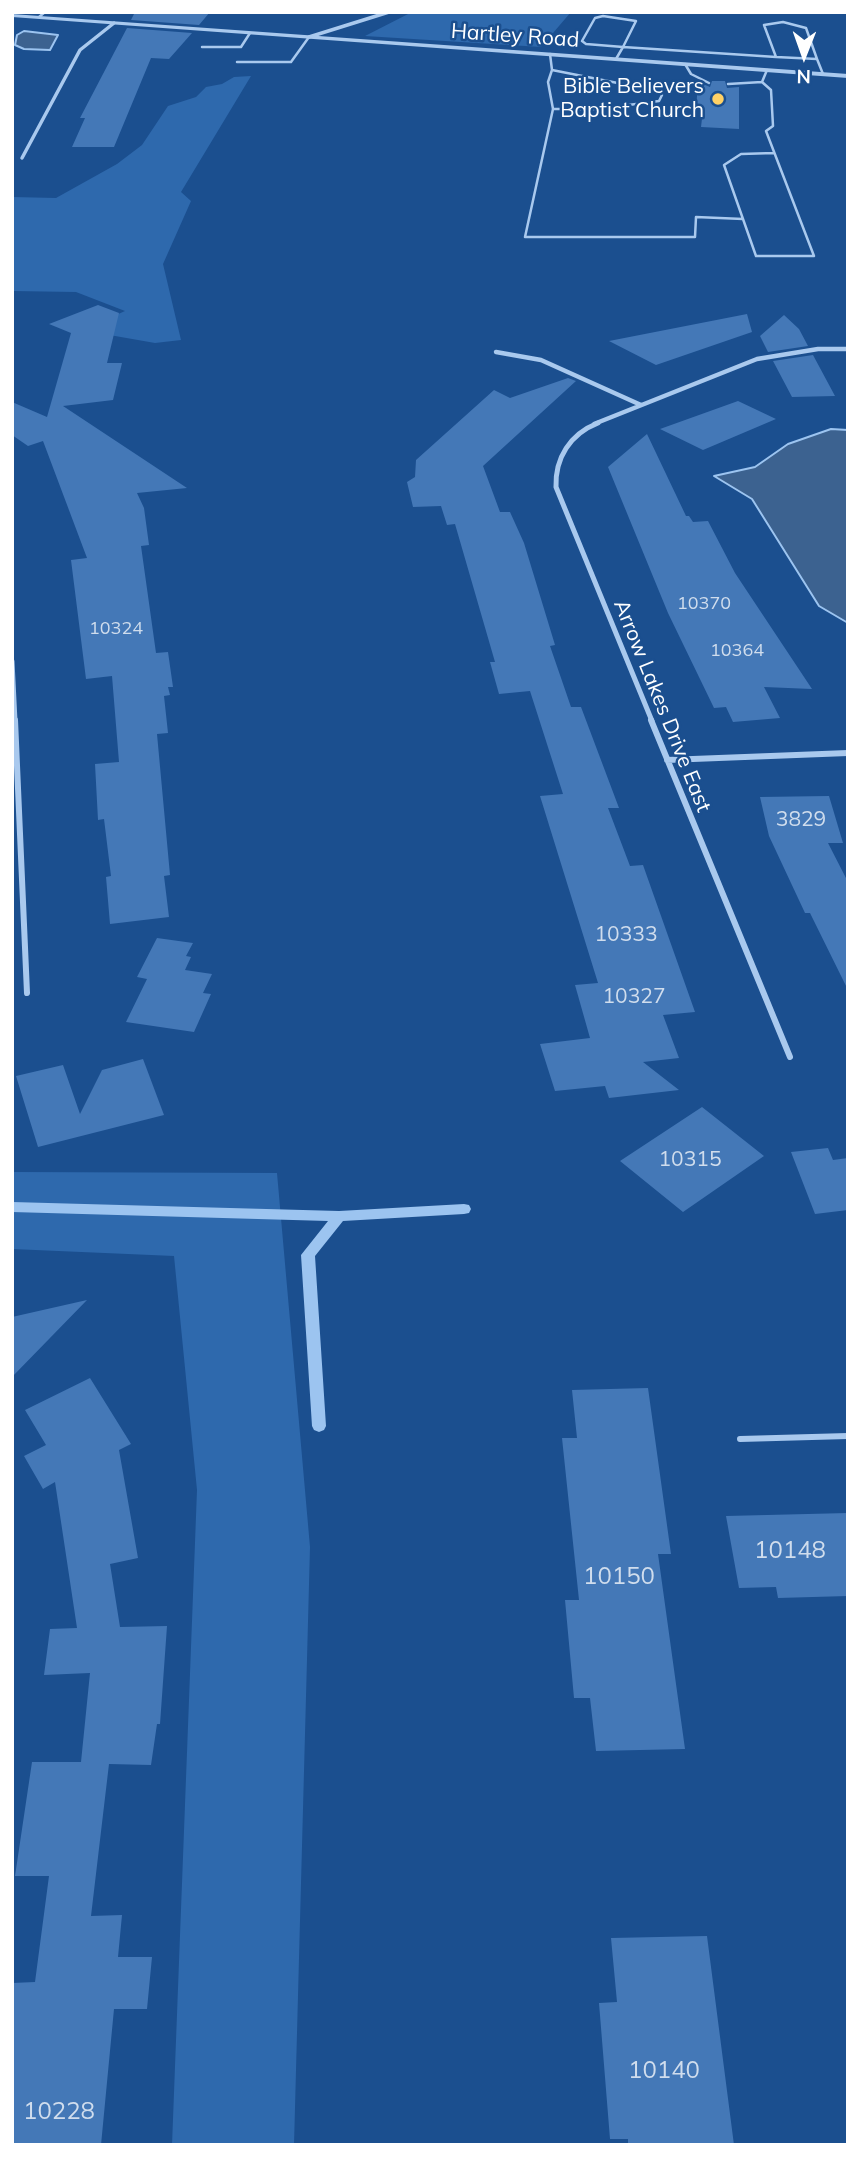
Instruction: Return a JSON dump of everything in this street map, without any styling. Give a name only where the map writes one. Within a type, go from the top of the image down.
[{"type":"street","points":[[309,37],[389,12]]},
{"type":"street","name":"Hartley Road","points":[[12,15],[848,76]]},
{"type":"street","points":[[22,158],[80,50],[114,23]]},
{"type":"street","name":"Arrow Lakes Drive East","points":[[790,1057],[556,487],[554,472],[559,455],[570,439],[592,425],[757,359],[818,349],[848,349]]},
{"type":"street","points":[[496,352],[541,360],[641,405]]},
{"type":"street","points":[[12,661],[27,993]]},
{"type":"street","points":[[667,760],[848,753]]},
{"type":"street","points":[[12,851],[20,849]]},
{"type":"lane","points":[[39,18],[45,12]]},
{"type":"lane","points":[[616,59],[623,47],[636,21],[596,17],[582,41],[590,45],[623,47],[776,57],[818,60]]},
{"type":"lane","points":[[776,57],[764,27],[769,23],[783,22],[806,28],[823,74]]},
{"type":"lane","points":[[202,47],[241,47],[250,33]]},
{"type":"lane","points":[[237,62],[290,62],[309,37]]},
{"type":"lane","points":[[551,54],[549,62],[552,70],[548,82],[554,109],[525,237],[695,237],[696,217],[743,219]]},
{"type":"lane","points":[[685,64],[696,78],[709,83]]},
{"type":"lane","points":[[552,70],[653,90],[662,95],[659,100],[636,105],[554,109]]},
{"type":"lane","points":[[762,82],[767,70]]},
{"type":"lane","points":[[728,84],[762,82],[771,90],[773,126],[766,131],[775,153],[814,256],[756,256],[724,165],[729,158],[742,153],[775,153]]},
{"type":"lane","points":[[740,1439],[848,1436]]},
{"type":"shaded area","points":[[412,12],[571,12],[541,47],[365,36]]},
{"type":"shaded area","points":[[24,31],[58,35],[50,50],[24,49],[15,45],[17,35]]},
{"type":"shaded area","points":[[251,76],[181,192],[191,201],[163,264],[181,340],[155,343],[98,333],[105,320],[125,311],[76,292],[12,291],[12,197],[56,198],[117,164],[142,145],[168,106],[196,97],[206,87],[222,84],[234,77]]},
{"type":"shaded area","points":[[831,429],[848,430],[848,623],[819,606],[752,499],[714,476],[755,467],[788,444]]},
{"type":"shaded area","points":[[12,1172],[277,1173],[310,1547],[294,2145],[172,2145],[197,1490],[174,1256],[12,1249]]},
{"type":"building","points":[[135,12],[210,12],[199,25],[131,20]]},
{"type":"building","points":[[127,28],[192,33],[169,59],[151,58],[114,147],[72,147],[85,118],[80,118]]},
{"type":"building","name":"Bible Believers Baptist Church","points":[[712,81],[725,81],[727,88],[739,87],[739,129],[701,127],[703,110],[696,110],[698,82],[710,87]]},
{"type":"building","points":[[98,305],[119,313],[107,363],[122,363],[113,400],[63,406],[187,488],[137,493],[144,508],[149,545],[141,546],[156,653],[168,652],[173,687],[168,687],[170,695],[164,696],[168,733],[157,734],[170,875],[164,876],[169,917],[110,924],[106,877],[111,876],[104,819],[98,820],[95,764],[119,762],[112,676],[86,679],[71,560],[87,558],[43,441],[28,446],[12,435],[12,402],[47,417],[71,333],[49,324]]},
{"type":"building","points":[[747,314],[752,332],[656,365],[609,341]]},
{"type":"building","points":[[784,315],[799,329],[808,346],[768,352],[760,336]]},
{"type":"building","points":[[813,355],[835,396],[792,397],[773,361]]},
{"type":"building","points":[[568,378],[576,381],[483,466],[500,512],[510,512],[524,543],[555,645],[550,646],[571,707],[581,707],[619,808],[608,808],[630,866],[643,865],[695,1012],[663,1015],[679,1058],[643,1062],[679,1090],[609,1098],[605,1086],[555,1091],[540,1044],[590,1038],[575,985],[598,983],[540,796],[563,794],[530,691],[499,694],[490,662],[495,662],[455,524],[447,525],[441,506],[413,507],[407,482],[415,477],[416,460],[494,390],[510,398]]},
{"type":"building","points":[[738,401],[776,419],[703,450],[660,429]]},
{"type":"building","points":[[647,434],[686,516],[693,522],[708,521],[735,573],[812,689],[764,687],[780,718],[733,722],[726,707],[714,708],[668,613],[608,467]]},
{"type":"building","points":[[829,796],[843,843],[828,843],[848,882],[848,990],[810,913],[805,913],[769,836],[760,797]]},
{"type":"building","points":[[157,938],[193,943],[186,956],[191,957],[185,970],[212,974],[203,993],[211,994],[194,1032],[126,1022],[147,979],[137,977]]},
{"type":"building","points":[[143,1059],[164,1115],[38,1147],[16,1076],[63,1065],[80,1114],[102,1070]]},
{"type":"building","points":[[702,1107],[764,1156],[683,1212],[620,1161]]},
{"type":"building","points":[[828,1148],[833,1160],[848,1158],[848,1210],[815,1214],[791,1152]]},
{"type":"building","points":[[87,1300],[12,1377],[12,1317]]},
{"type":"building","points":[[90,1378],[131,1444],[119,1450],[138,1558],[110,1564],[120,1627],[167,1626],[160,1724],[157,1724],[151,1765],[109,1764],[91,1916],[122,1915],[118,1957],[152,1957],[147,2009],[114,2009],[101,2145],[12,2145],[12,1983],[35,1982],[49,1876],[15,1876],[32,1762],[81,1762],[90,1673],[44,1675],[50,1629],[77,1628],[55,1482],[43,1489],[24,1456],[46,1445],[25,1410]]},
{"type":"building","points":[[648,1388],[671,1554],[658,1554],[685,1749],[596,1751],[590,1698],[574,1698],[565,1600],[579,1600],[562,1438],[577,1438],[572,1390]]},
{"type":"building","points":[[848,1513],[848,1596],[778,1598],[776,1587],[739,1588],[726,1516]]},
{"type":"building","points":[[707,1936],[734,2145],[628,2145],[628,2139],[610,2139],[599,2003],[617,2002],[611,1938]]},
{"type":"waterway","points":[[12,1207],[339,1216]]},
{"type":"waterway","points":[[339,1216],[464,1209]]},
{"type":"waterway","points":[[319,1426],[308,1255],[339,1216]]},
{"type":"place","name":"Bible Believers Baptist Church","points":[[718,99]]}]
